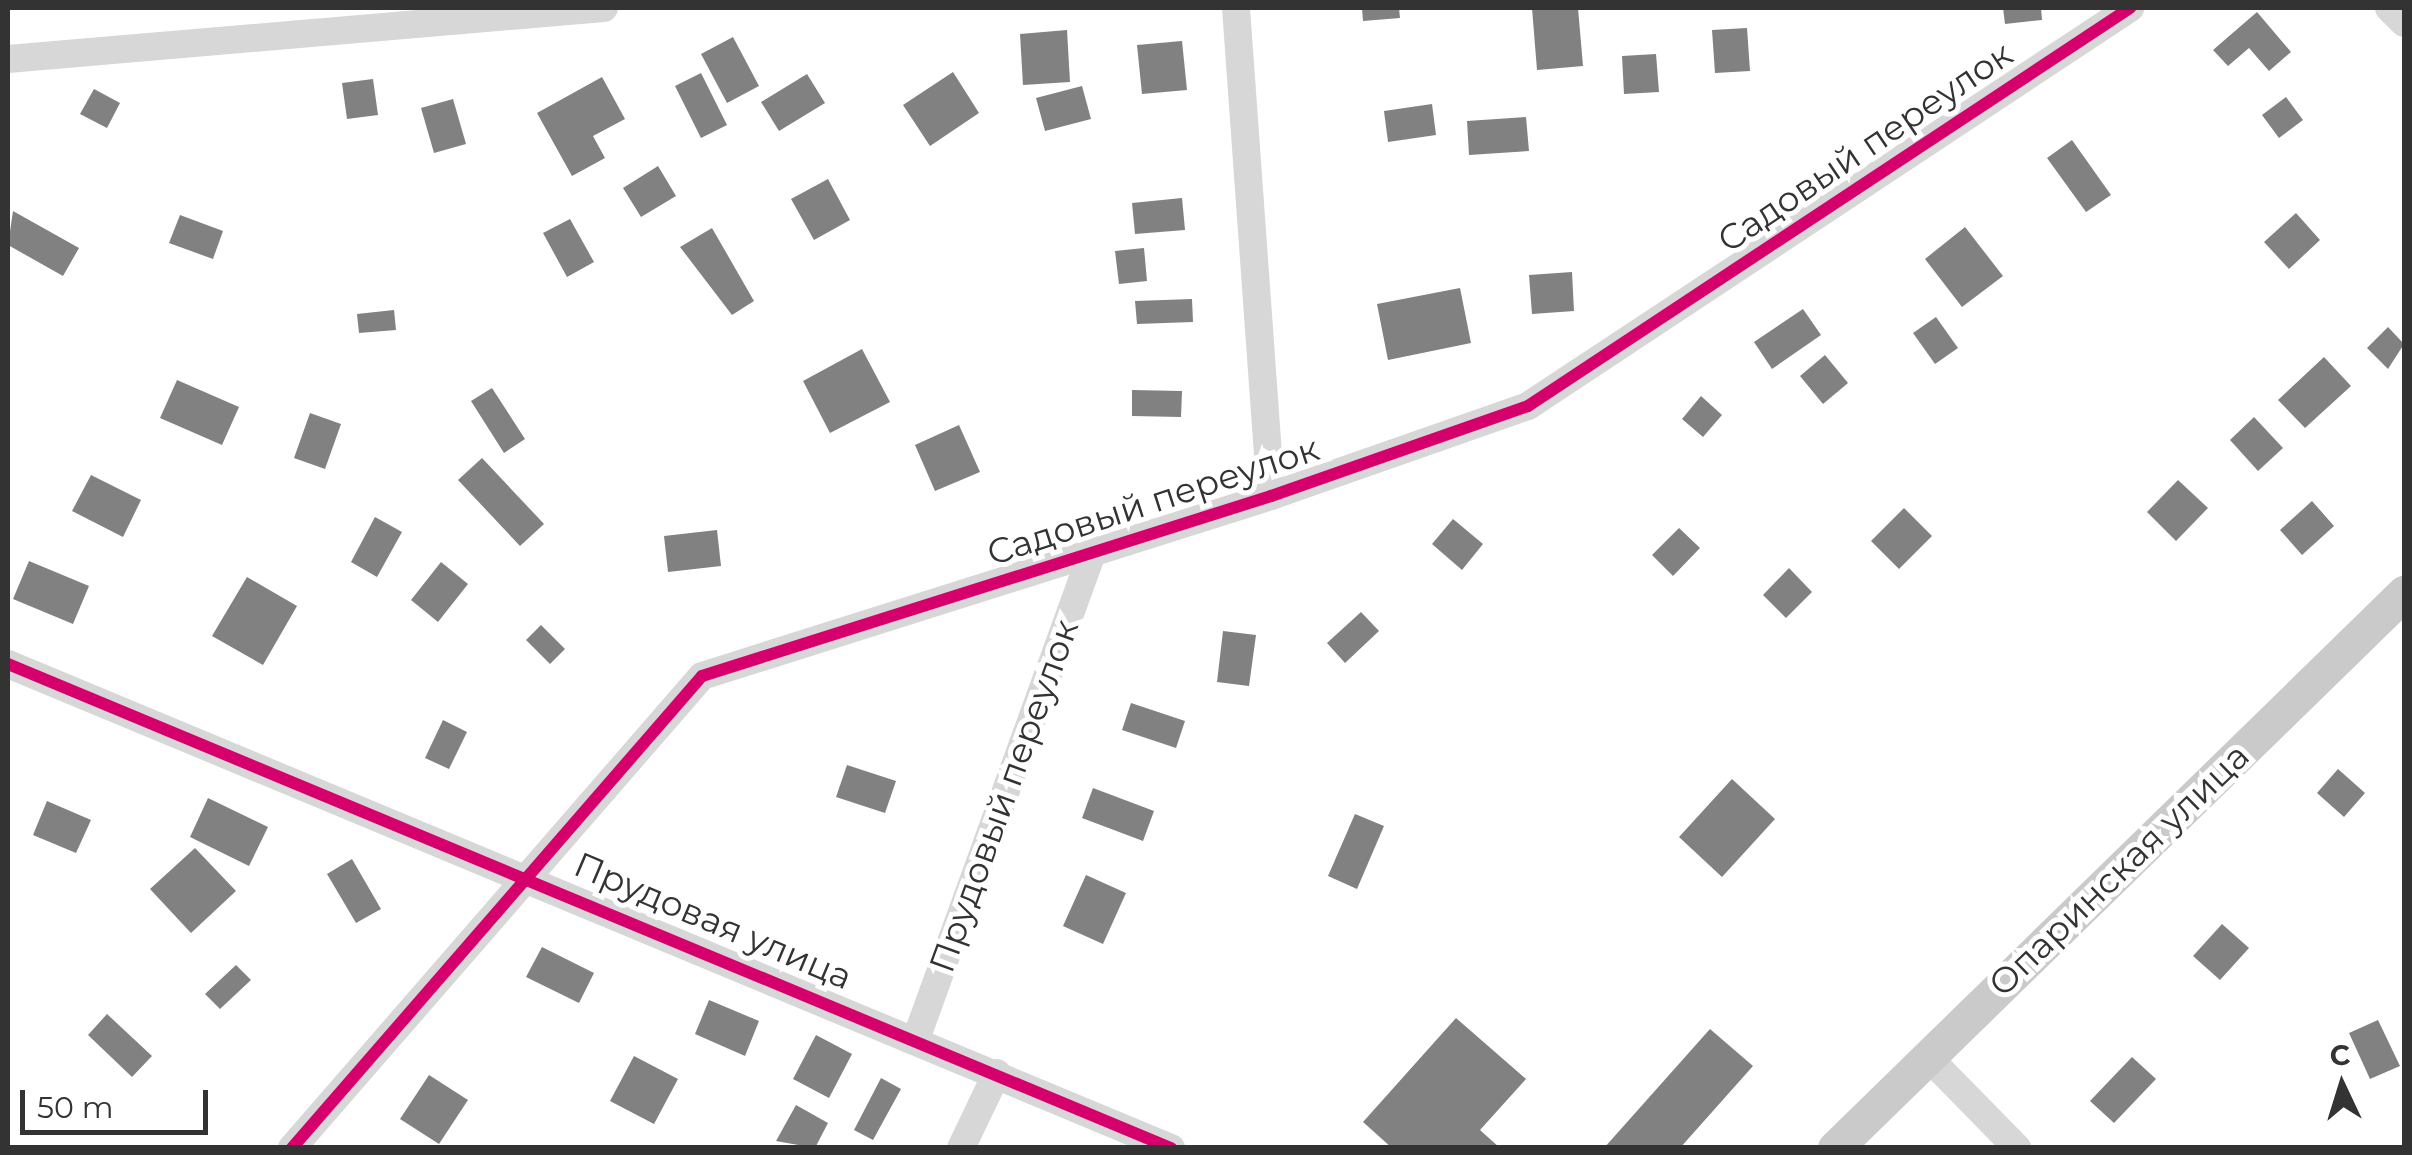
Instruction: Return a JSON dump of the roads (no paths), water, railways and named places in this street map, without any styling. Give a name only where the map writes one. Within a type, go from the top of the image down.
[{"type":"main road","name":"Опаринская улица","points":[[1835,1148],[2404,593]]},
{"type":"street","points":[[8,59],[409,15],[604,8]]},
{"type":"street","points":[[1236,8],[1271,496]]},
{"type":"street","name":"Садовый переулок","points":[[292,1148],[702,676],[1271,496],[1528,406],[2130,8]]},
{"type":"street","points":[[2389,8],[2404,22]]},
{"type":"street","name":"Прудовый переулок","points":[[916,1038],[1092,552]]},
{"type":"street","name":"Прудовая улица","points":[[8,664],[530,877],[1171,1148]]},
{"type":"street","points":[[1927,1056],[2017,1148]]},
{"type":"street","points":[[961,1148],[998,1073]]}]
